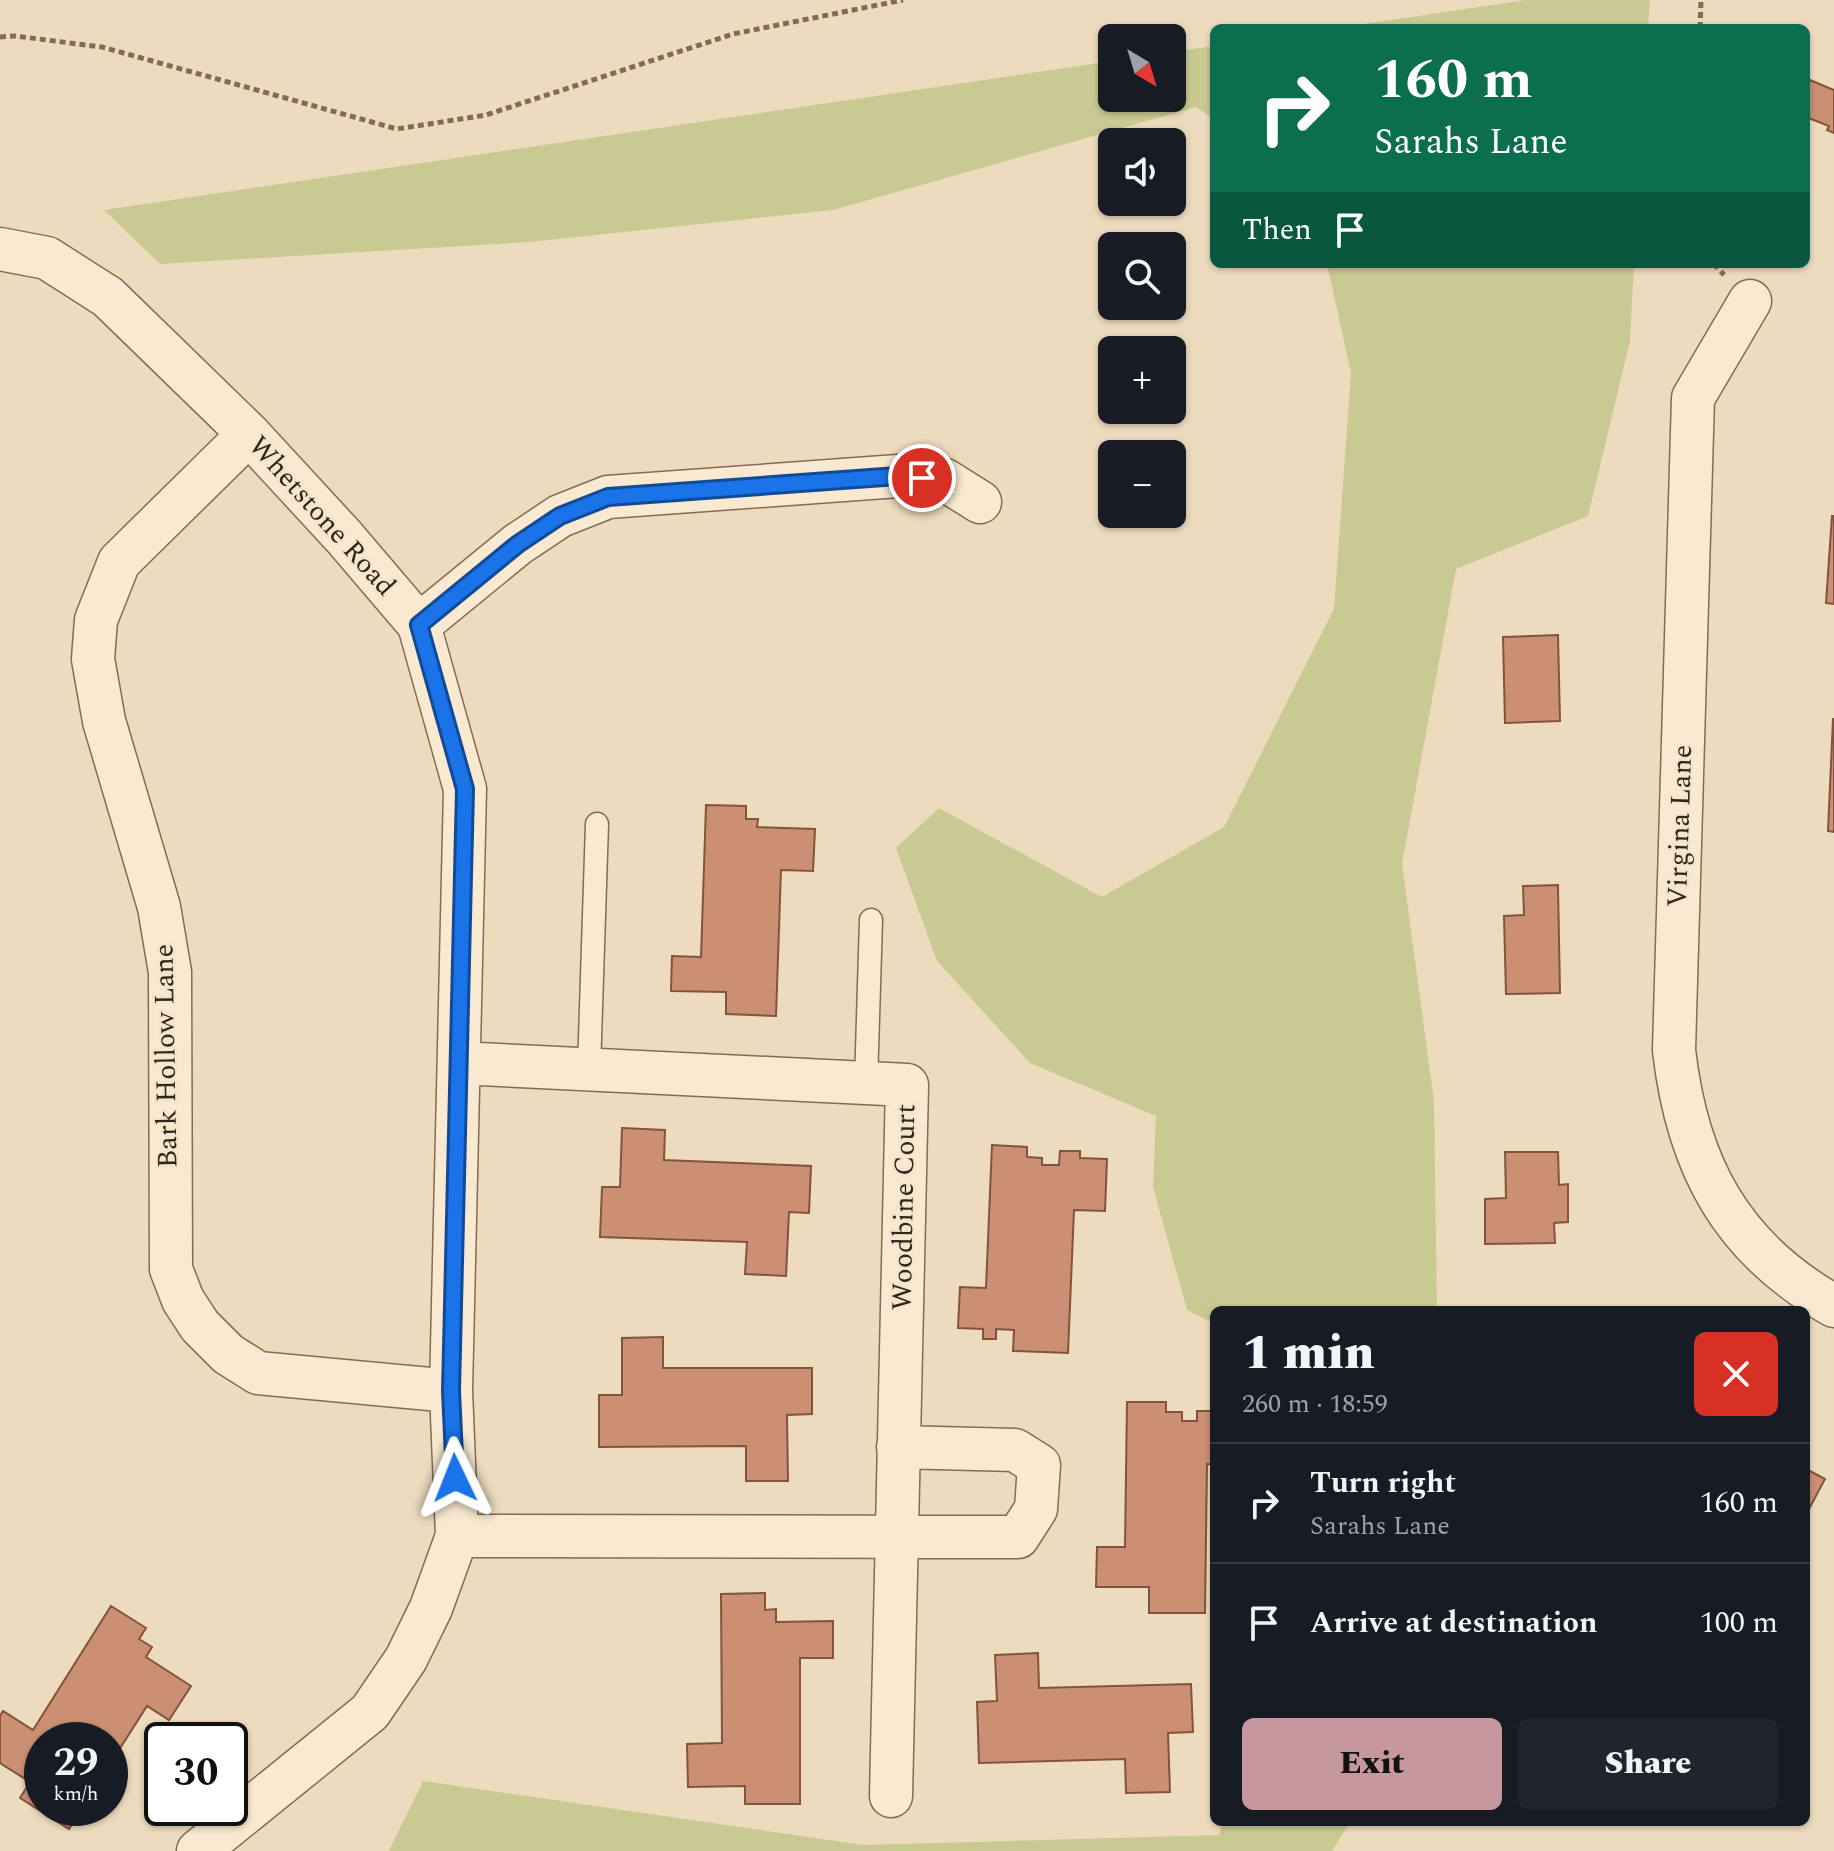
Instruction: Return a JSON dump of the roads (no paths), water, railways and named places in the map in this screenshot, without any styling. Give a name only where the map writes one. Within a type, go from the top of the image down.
[{"type":"street","name":"Whetstone Road","points":[[0,249],[47,258],[108,297],[249,434],[419,625],[465,789],[451,1391],[457,1536],[431,1608],[406,1659],[370,1712],[198,1851]]},
{"type":"street","name":"Virgina Lane","points":[[1750,301],[1693,398],[1674,1050],[1679,1096],[1692,1144],[1724,1208],[1774,1265],[1834,1306]]},
{"type":"street","name":"Bark Hollow Lane","points":[[249,434],[119,562],[96,620],[93,659],[104,721],[159,907],[169,958],[171,1269],[183,1300],[200,1326],[228,1354],[258,1373],[451,1391]]},
{"type":"street","points":[[419,625],[518,544],[560,516],[608,497],[898,476],[945,480],[980,502]]},
{"type":"street","name":"Woodbine Court","points":[[459,1063],[907,1085],[891,1796]]},
{"type":"street","points":[[457,1536],[1018,1537],[1036,1509],[1039,1465],[1015,1450],[898,1447]]},
{"type":"lane","points":[[589,1069],[597,824]]},
{"type":"lane","points":[[866,1083],[871,920]]}]
